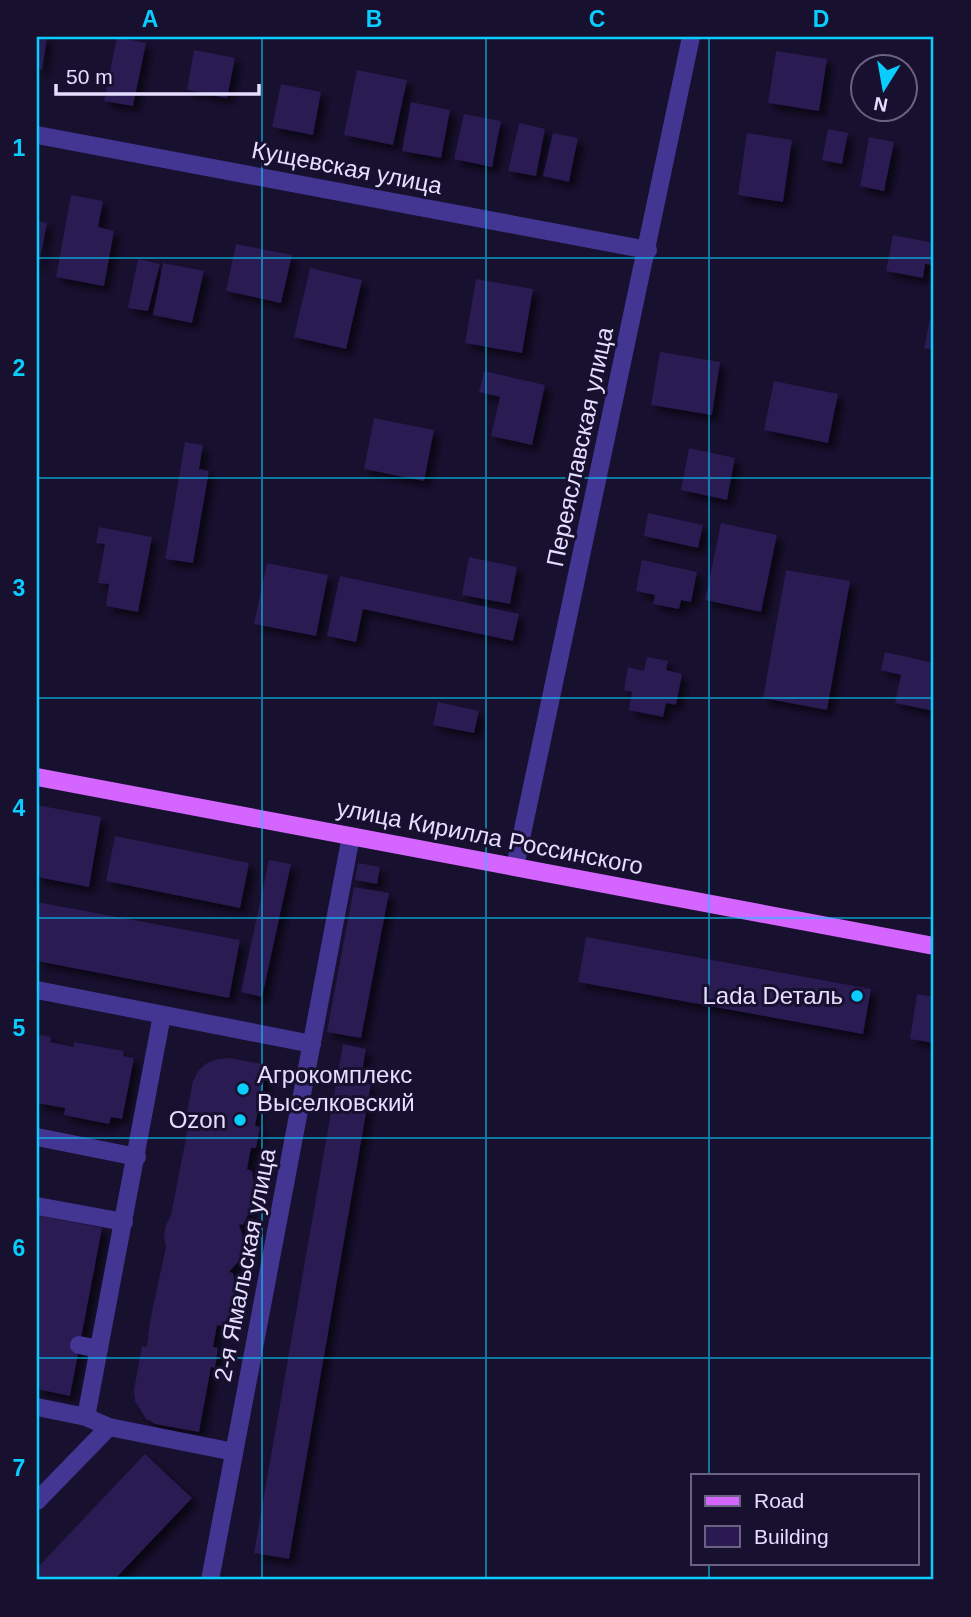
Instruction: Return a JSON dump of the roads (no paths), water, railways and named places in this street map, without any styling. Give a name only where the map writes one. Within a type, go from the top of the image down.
[{"type":"main road","name":"улица Кирилла Россинского","points":[[37,778],[934,946]]},
{"type":"street","name":"Переяславская улица","points":[[515,867],[648,250],[691,37]]},
{"type":"street","name":"Кущевская улица","points":[[37,135],[648,250]]},
{"type":"street","name":"2-я Ямальская улица","points":[[210,1580],[351,836]]},
{"type":"street","points":[[37,990],[312,1044]]},
{"type":"street","points":[[86,1417],[162,1015]]},
{"type":"street","points":[[37,1137],[136,1157]]},
{"type":"street","points":[[37,1206],[124,1222]]},
{"type":"street","points":[[79,1345],[99,1349]]},
{"type":"street","points":[[37,1407],[86,1417],[109,1427],[234,1452]]},
{"type":"street","points":[[37,1501],[109,1427]]},
{"type":"place","name":"Lada Dеталь","points":[[857,996]]},
{"type":"place","name":"Агрокомплекс Выселковский","points":[[243,1089]]},
{"type":"place","name":"Ozon","points":[[240,1120]]}]
